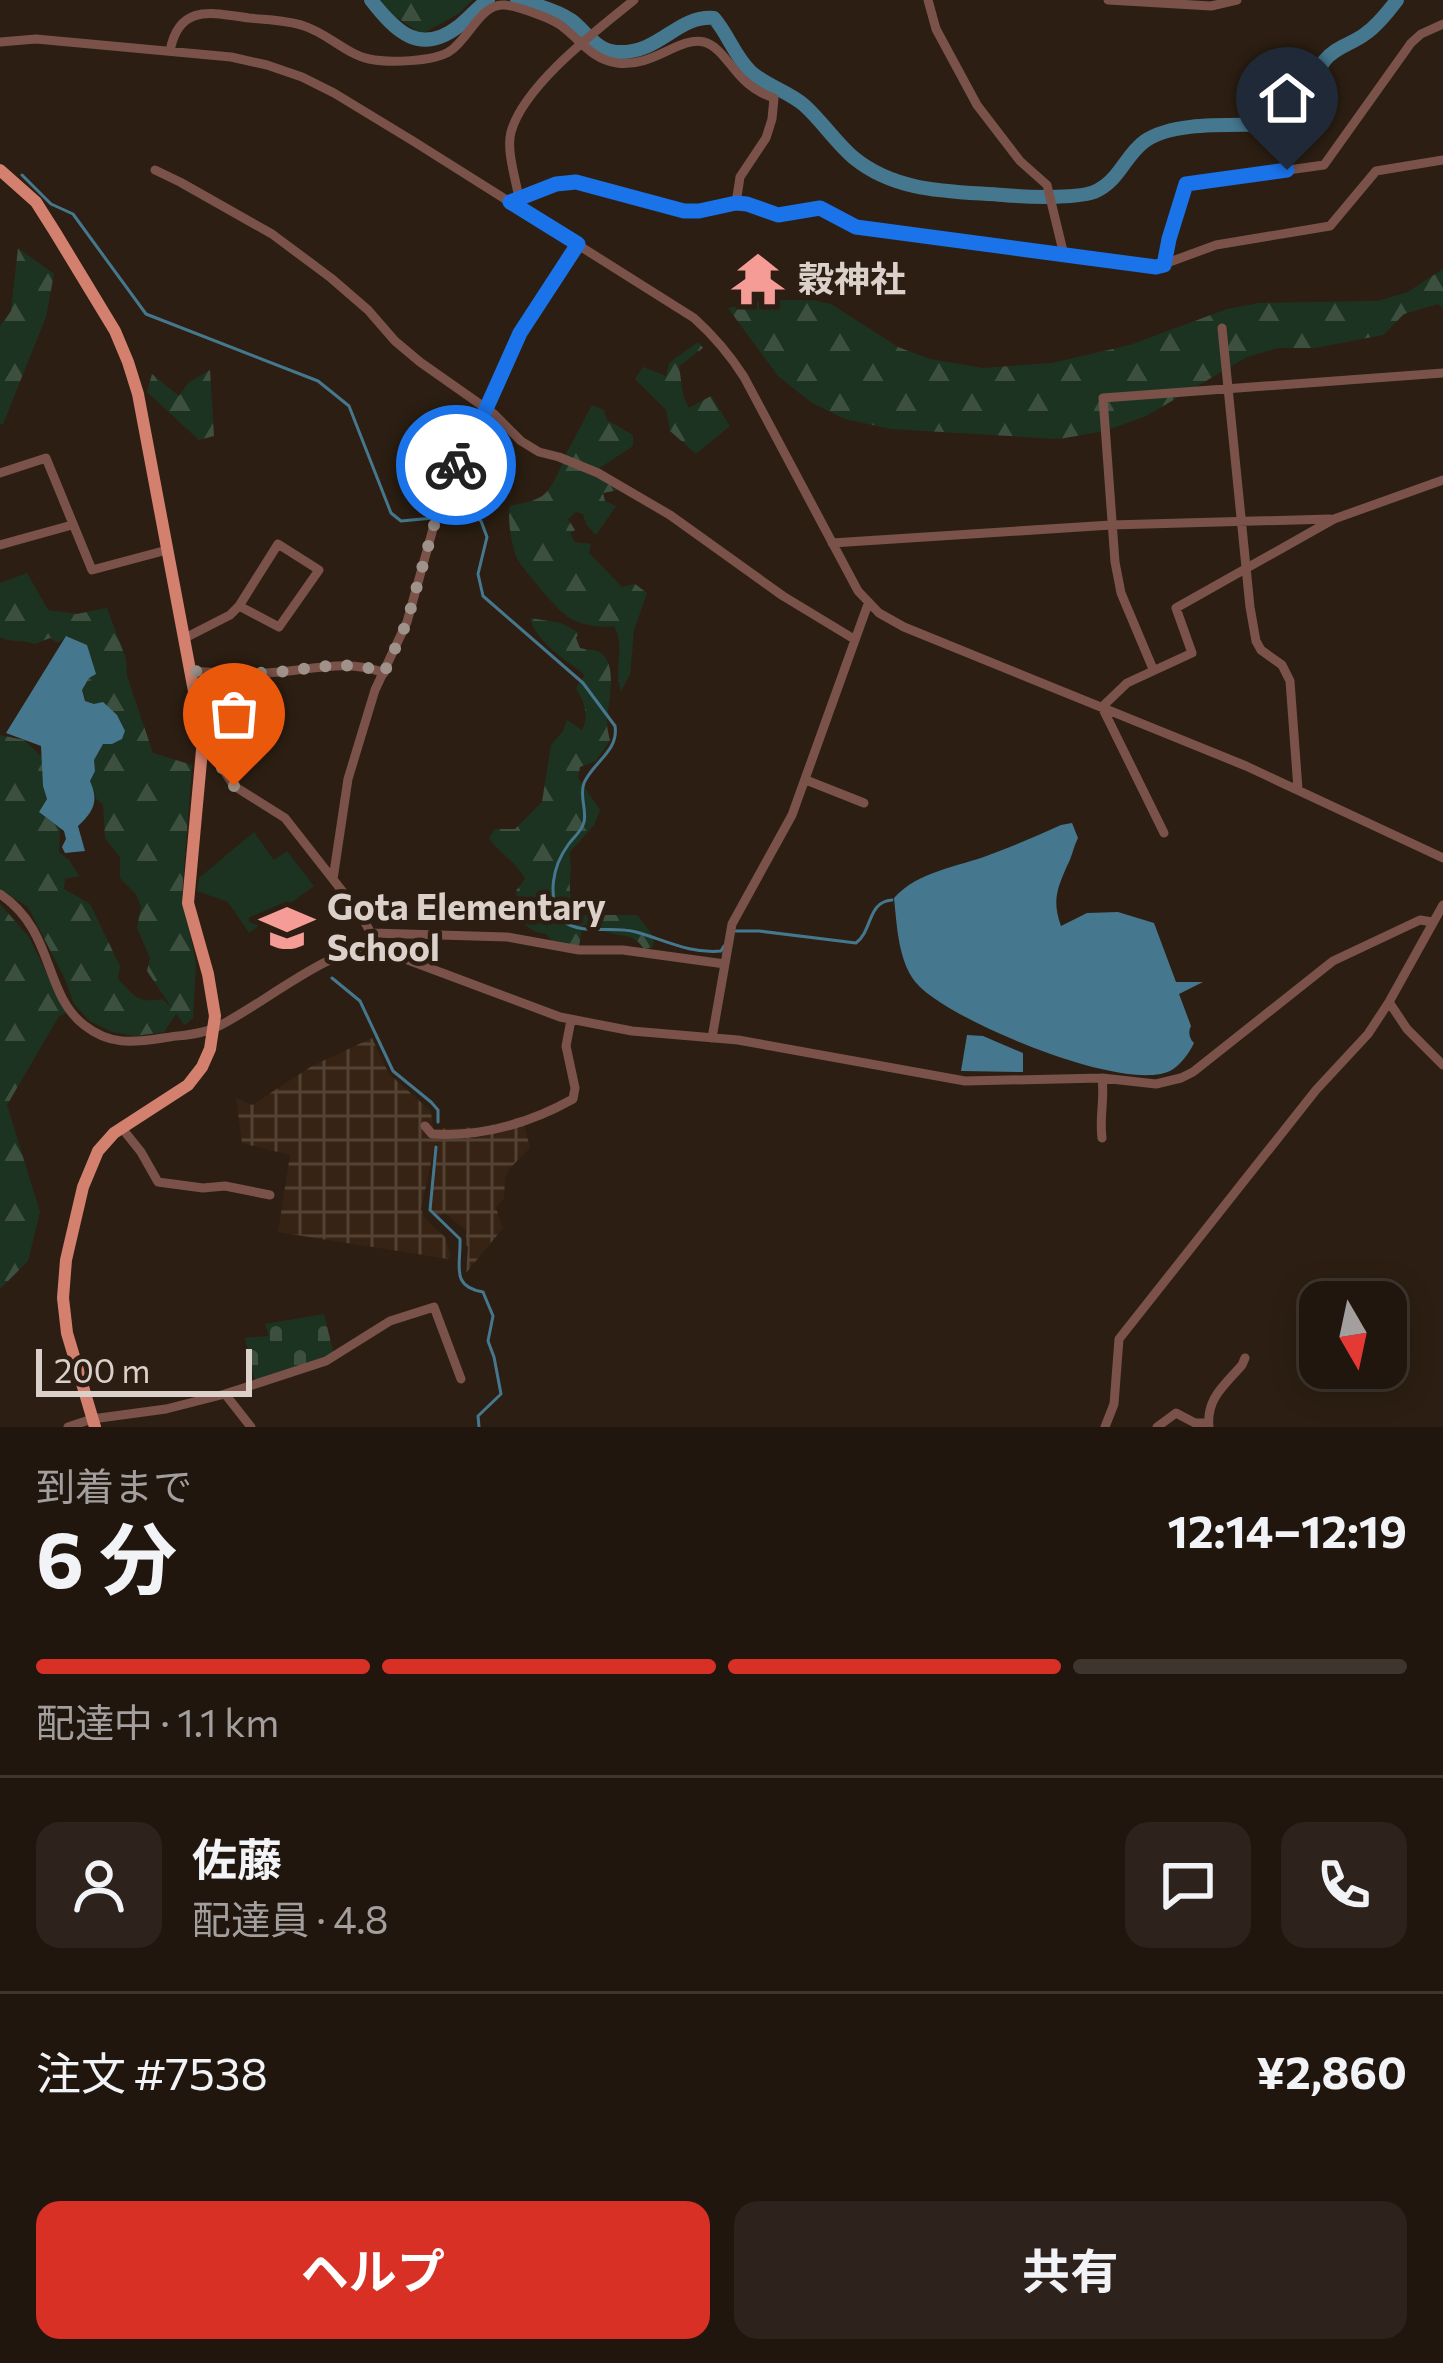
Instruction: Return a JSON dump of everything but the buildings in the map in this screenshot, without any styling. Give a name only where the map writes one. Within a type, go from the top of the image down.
[{"type":"main road","points":[[0,170],[36,202],[121,344],[138,394],[203,740],[188,903],[208,974],[213,1030],[202,1067],[188,1085],[122,1127],[98,1151],[83,1187],[66,1260],[63,1298],[67,1333],[93,1423]]},
{"type":"street","points":[[515,200],[512,130],[541,85],[634,0]]},
{"type":"street","points":[[928,0],[935,29],[977,105],[1019,161],[1047,185],[1064,255]]},
{"type":"street","points":[[1108,0],[1211,6],[1237,0]]},
{"type":"street","points":[[170,50],[182,22],[212,12],[302,25],[374,60],[420,59],[447,54],[492,7],[503,4],[554,21],[580,45],[606,60],[640,63],[699,40],[708,43],[743,80],[774,98],[766,138],[740,177],[736,203]]},
{"type":"street","points":[[1164,265],[1186,184],[1324,165],[1411,43],[1443,24]]},
{"type":"street","points":[[0,42],[36,39],[231,57],[302,77],[334,93],[515,200],[694,318],[730,354],[868,604],[904,627],[1246,766],[1443,858]]},
{"type":"street","points":[[515,200],[556,184],[576,182],[684,211],[736,203],[778,215],[820,208],[856,227],[1164,265],[1216,245],[1330,226],[1376,171],[1443,160]]},
{"type":"street","points":[[154,170],[272,234],[368,310],[420,362],[486,409],[521,441],[598,473],[670,514],[783,596],[854,639]]},
{"type":"street","points":[[333,879],[348,779],[375,690],[407,622],[443,493],[520,333],[578,244]]},
{"type":"street","points":[[1222,328],[1256,641],[1282,665],[1290,681],[1298,790]]},
{"type":"street","points":[[1153,669],[1121,593],[1111,525],[1103,398],[1443,373]]},
{"type":"street","points":[[0,473],[46,458],[92,570],[167,550]]},
{"type":"street","points":[[1102,707],[1127,683],[1192,653],[1176,608],[1334,519],[1443,480]]},
{"type":"street","points":[[832,543],[1111,525],[1334,519]]},
{"type":"street","points":[[0,528],[3,544],[72,525]]},
{"type":"street","points":[[185,638],[230,615],[278,544],[319,570],[278,628],[239,605]]},
{"type":"street","points":[[712,1038],[732,924],[792,815],[868,604]]},
{"type":"street","points":[[192,671],[277,672],[329,665],[384,673]]},
{"type":"street","points":[[1102,707],[1164,833]]},
{"type":"street","points":[[203,740],[234,786],[285,818],[372,933],[373,947]]},
{"type":"street","points":[[806,780],[864,803]]},
{"type":"street","points":[[0,895],[35,929],[73,1014],[86,1026],[125,1043],[213,1030],[344,952],[373,947],[572,1020],[632,1031],[771,1046],[946,1079],[1102,1078],[1156,1084],[1193,1072],[1333,962],[1420,920],[1433,922]]},
{"type":"street","points":[[1105,1427],[1114,1404],[1119,1339],[1316,1090],[1368,1034],[1443,905]]},
{"type":"street","points":[[372,933],[507,937],[579,950],[623,950],[725,964]]},
{"type":"street","points":[[1389,1002],[1407,1029],[1443,1065]]},
{"type":"street","points":[[425,1126],[432,1133],[471,1134],[548,1113],[573,1099],[566,1046],[572,1020]]},
{"type":"street","points":[[1102,1078],[1102,1138]]},
{"type":"street","points":[[122,1127],[158,1182],[225,1186],[270,1195]]},
{"type":"street","points":[[68,1427],[225,1394],[331,1360],[389,1321],[434,1307],[461,1379]]},
{"type":"street","points":[[1157,1427],[1176,1413],[1195,1424],[1208,1425],[1212,1399],[1244,1358]]},
{"type":"street","points":[[225,1394],[250,1427]]},
{"type":"shaded area","points":[[372,1038],[389,1074],[431,1111],[433,1129],[484,1127],[521,1117],[530,1148],[505,1178],[504,1198],[496,1208],[503,1228],[466,1273],[466,1230],[431,1209],[438,1144],[421,1209],[445,1237],[448,1259],[278,1232],[290,1155],[242,1143],[236,1098],[252,1105],[312,1066]]},
{"type":"green space","points":[[380,0],[473,0],[422,34],[390,13]]},
{"type":"green space","points":[[18,248],[54,274],[46,317],[0,424],[0,326],[11,311]]},
{"type":"green space","points":[[1443,269],[1443,309],[1438,304],[1404,314],[1383,335],[1315,348],[1278,348],[1247,357],[1146,416],[1105,431],[1059,439],[891,429],[845,419],[812,403],[778,376],[728,308],[771,300],[831,304],[898,347],[930,359],[983,368],[1052,363],[1130,345],[1227,309],[1259,303],[1378,301],[1408,292]]},
{"type":"green space","points":[[698,342],[703,348],[679,366],[683,395],[689,408],[711,396],[730,426],[696,454],[670,431],[666,410],[635,379],[643,367],[666,376],[669,363]]},
{"type":"green space","points":[[210,370],[214,436],[199,440],[147,392],[152,374],[179,396],[188,383]]},
{"type":"green space","points":[[592,405],[633,435],[633,446],[598,469],[565,456]]},
{"type":"green space","points":[[563,463],[618,490],[603,493],[605,501],[616,506],[596,535],[583,514],[576,512],[568,519],[575,542],[591,544],[589,553],[622,587],[635,584],[647,593],[634,630],[630,674],[621,691],[614,626],[590,625],[568,617],[527,573],[514,549],[510,506],[544,494]]},
{"type":"green space","points":[[27,573],[48,610],[77,614],[107,608],[153,753],[192,765],[182,896],[196,963],[193,1018],[185,1025],[176,1014],[164,1032],[135,1036],[90,1021],[74,1004],[28,907],[0,889],[0,735],[24,740],[42,757],[47,799],[39,812],[60,828],[59,852],[79,876],[65,879],[64,889],[90,904],[120,966],[118,979],[137,997],[162,999],[172,1008],[147,971],[150,958],[137,928],[141,907],[120,878],[120,857],[105,838],[103,804],[90,780],[103,743],[122,739],[125,731],[86,701],[82,690],[95,674],[87,645],[67,636],[58,643],[50,638],[35,644],[0,637],[0,583]]},
{"type":"green space","points":[[530,618],[561,623],[579,633],[580,648],[605,657],[611,674],[610,740],[596,761],[580,767],[578,778],[600,810],[594,825],[569,853],[572,901],[582,915],[637,915],[654,937],[653,947],[644,949],[633,938],[587,925],[583,925],[579,946],[553,942],[531,929],[520,914],[516,891],[525,879],[489,838],[495,829],[515,829],[542,802],[551,745],[567,720],[582,730],[586,719],[576,688],[585,675],[545,643]]},
{"type":"green space","points":[[254,832],[274,860],[287,851],[314,886],[249,933],[228,902],[197,891],[199,878]]},
{"type":"green space","points":[[0,904],[29,937],[66,1013],[59,1016],[7,1105],[40,1212],[28,1261],[0,1289]]},
{"type":"green space","points":[[324,1314],[334,1355],[255,1381],[245,1338],[269,1336],[265,1324]]},
{"type":"water","points":[[66,636],[87,645],[96,674],[82,690],[85,701],[103,702],[125,731],[122,739],[103,744],[94,760],[93,805],[78,826],[85,851],[65,853],[64,831],[39,812],[47,799],[41,746],[6,733]]},
{"type":"water","points":[[1072,823],[1078,838],[1057,895],[1061,926],[1087,913],[1118,912],[1154,923],[1176,982],[1203,982],[1179,994],[1194,1043],[1170,1071],[1116,1072],[1002,1035],[938,1001],[919,986],[907,967],[894,898],[904,889],[926,876]]},
{"type":"water","points":[[967,1035],[983,1036],[1023,1053],[1023,1072],[961,1071]]},
{"type":"waterway","points":[[371,0],[400,30],[421,39],[445,35],[488,0]]},
{"type":"waterway","points":[[517,0],[565,16],[597,44],[617,52],[645,47],[689,22],[714,18],[750,71],[804,105],[847,152],[871,169],[925,188],[1049,197],[1103,188],[1138,147],[1158,134],[1192,127],[1280,124],[1295,118],[1310,105],[1325,60],[1370,30],[1397,0]]},
{"type":"waterway","points":[[22,175],[51,204],[73,214],[146,314],[318,381],[349,406],[391,513],[401,521],[433,518]]},
{"type":"waterway","points":[[442,517],[472,515],[481,521],[487,537],[478,574],[483,596],[583,683],[615,726],[613,742],[584,783],[583,825],[555,872],[553,891],[560,919],[578,928],[626,930],[699,950],[721,951],[724,946]]},
{"type":"waterway","points":[[736,931],[856,943],[878,906],[892,900]]},
{"type":"waterway","points":[[332,978],[360,1001],[393,1071],[431,1102],[438,1110],[438,1122]]},
{"type":"waterway","points":[[436,1147],[430,1210],[460,1239],[461,1280],[483,1292],[493,1316],[488,1341],[501,1394],[478,1416],[479,1427]]},
{"type":"way so far","points":[[234,786],[203,740],[192,671],[277,672],[329,665],[384,673],[407,622],[443,493],[456,465]]},
{"type":"place","name":"穀神社","points":[[758,279]]},
{"type":"place","name":"Gota Elementary School","points":[[287,928]]},
{"type":"route","points":[[456,465],[520,333],[578,244],[510,202],[556,184],[585,182],[684,211],[736,203],[778,215],[820,208],[856,227],[1156,267],[1164,265],[1186,184],[1287,170]]}]
